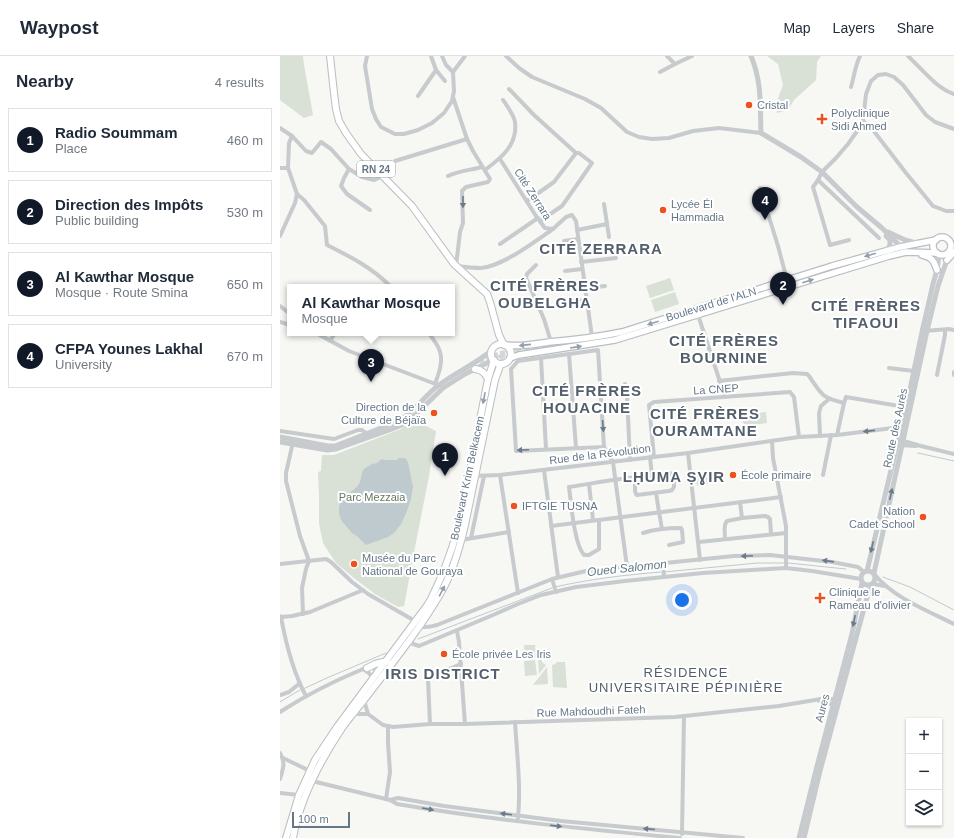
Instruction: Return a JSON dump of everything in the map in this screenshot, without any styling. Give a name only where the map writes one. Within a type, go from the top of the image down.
[{"type":"main road","name":"RN 24","points":[[330,56],[336,109],[339,121],[346,133],[361,154],[412,206],[456,266],[487,294],[499,335],[505,345]]},
{"type":"main road","points":[[952,250],[945,255],[938,254],[933,248],[934,242],[940,237],[946,238],[954,235]]},
{"type":"main road","points":[[946,238],[950,241],[952,250],[947,260]]},
{"type":"main road","name":"Boulevard de l'ALN","points":[[505,345],[520,346],[622,332],[887,250],[936,240]]},
{"type":"main road","name":"Boulevard de l'ALN","points":[[510,358],[519,355],[615,340],[906,252],[938,254]]},
{"type":"main road","points":[[906,252],[928,257],[934,263],[937,270]]},
{"type":"main road","points":[[494,348],[500,344],[505,345],[511,351],[510,358],[507,362],[502,364],[496,363],[491,355],[494,348],[499,339],[499,335]]},
{"type":"main road","name":"Boulevard Krim Belkacem","points":[[293,838],[300,810],[321,761],[329,747],[364,700],[387,661],[419,623],[439,596],[447,580],[461,540],[488,379],[493,360]]},
{"type":"main road","name":"Boulevard Krim Belkacem","points":[[286,838],[299,795],[323,747],[373,679],[380,674],[408,642],[431,599],[449,558],[456,535],[495,380],[502,364]]},
{"type":"main road","points":[[475,369],[482,371],[488,379]]},
{"type":"main road","points":[[365,669],[375,664],[387,661]]},
{"type":"street","points":[[367,56],[365,66],[372,109],[381,127],[395,134],[404,134],[418,130],[432,123],[444,112],[453,98],[453,72],[465,56]]},
{"type":"street","points":[[431,56],[436,70],[445,81]]},
{"type":"street","points":[[442,56],[446,65],[453,72]]},
{"type":"street","points":[[506,56],[532,77],[585,99],[601,108],[627,132],[639,137],[652,139],[669,138],[693,131],[719,128],[761,133],[801,157],[822,172],[857,207],[882,228],[906,252]]},
{"type":"street","points":[[667,56],[676,64]]},
{"type":"street","points":[[660,72],[692,56]]},
{"type":"street","points":[[751,56],[758,79],[760,92],[761,133]]},
{"type":"street","points":[[850,87],[854,79],[857,61],[860,56]]},
{"type":"street","points":[[908,56],[935,82],[949,93],[954,94]]},
{"type":"street","points":[[418,96],[436,70]]},
{"type":"street","points":[[848,240],[830,245],[813,187],[822,172],[848,144],[864,121],[866,94],[871,81],[878,75],[886,74],[894,77],[903,85],[926,115],[935,122],[954,129]]},
{"type":"street","points":[[500,244],[562,206],[592,163],[579,153],[576,153],[534,115],[509,89]]},
{"type":"street","points":[[453,98],[467,139],[490,179],[488,182],[466,187],[462,191],[463,223],[460,232],[456,266],[481,268],[491,265],[514,255],[552,230]]},
{"type":"street","points":[[448,176],[459,172],[483,168],[500,159],[511,146],[515,136],[515,121],[503,100]]},
{"type":"street","points":[[864,121],[873,130],[906,174],[933,206],[946,211],[954,211]]},
{"type":"street","points":[[280,128],[292,136],[306,152],[312,153],[321,142],[331,149],[349,169],[362,177],[374,180],[383,176]]},
{"type":"street","points":[[292,136],[289,143],[288,168],[297,194],[304,200],[325,226],[327,245],[350,257],[382,278],[388,284]]},
{"type":"street","points":[[395,161],[467,139]]},
{"type":"street","points":[[527,201],[554,182],[576,153]]},
{"type":"street","name":"Cité Zerrara","points":[[500,159],[545,228],[552,230],[566,217],[572,216],[576,221],[592,337]]},
{"type":"street","points":[[280,168],[288,168]]},
{"type":"street","points":[[349,169],[341,186],[347,194],[370,210]]},
{"type":"street","points":[[818,180],[879,238]]},
{"type":"street","points":[[760,188],[787,280]]},
{"type":"street","points":[[280,236],[295,203],[297,194]]},
{"type":"street","points":[[604,204],[609,237]]},
{"type":"street","points":[[577,230],[607,224]]},
{"type":"street","points":[[882,228],[896,236],[916,243]]},
{"type":"street","points":[[882,228],[890,240],[890,246],[887,250]]},
{"type":"street","points":[[564,241],[578,238]]},
{"type":"street","points":[[924,332],[937,270],[938,254]]},
{"type":"street","points":[[581,262],[616,258]]},
{"type":"street","points":[[924,332],[947,260]]},
{"type":"street","points":[[536,265],[529,270],[526,278],[544,319],[551,342]]},
{"type":"street","points":[[565,270],[582,269]]},
{"type":"street","points":[[585,289],[605,286]]},
{"type":"street","points":[[573,301],[587,300]]},
{"type":"street","points":[[698,316],[725,397]]},
{"type":"street","points":[[924,332],[949,329],[954,330]]},
{"type":"street","points":[[937,375],[945,330]]},
{"type":"street","name":"Route des Aurès","points":[[865,572],[900,443],[901,427],[924,332]]},
{"type":"street","name":"Route des Aurès","points":[[874,574],[924,332]]},
{"type":"street","points":[[321,336],[349,352],[436,384]]},
{"type":"street","points":[[330,341],[333,336]]},
{"type":"street","points":[[431,336],[440,350],[441,358],[436,384]]},
{"type":"street","points":[[598,343],[604,446],[613,462],[627,567]]},
{"type":"street","points":[[336,448],[401,420],[412,411],[436,384],[494,348]]},
{"type":"street","points":[[598,350],[518,361],[511,369],[516,451],[604,446]]},
{"type":"street","points":[[569,354],[576,448]]},
{"type":"street","points":[[541,358],[546,449]]},
{"type":"street","points":[[280,442],[293,442],[336,448],[404,424],[443,388],[493,360]]},
{"type":"street","points":[[889,368],[914,371]]},
{"type":"street","points":[[719,381],[774,374],[807,374],[821,394],[829,399],[844,403]]},
{"type":"street","points":[[625,384],[627,395],[630,460]]},
{"type":"street","name":"La CNEP","points":[[652,457],[649,405],[654,402],[790,392],[794,397],[799,437]]},
{"type":"street","points":[[837,434],[846,397],[906,407]]},
{"type":"street","points":[[820,436],[821,406],[829,399]]},
{"type":"street","name":"Rue de la Révolution","points":[[472,476],[500,475],[544,470],[688,453],[799,437],[901,427]]},
{"type":"street","points":[[280,431],[334,439],[358,430],[362,430],[366,434]]},
{"type":"street","points":[[823,475],[831,435]]},
{"type":"street","points":[[280,437],[293,442]]},
{"type":"street","points":[[334,439],[336,448]]},
{"type":"street","points":[[772,441],[773,458],[786,526],[786,568]]},
{"type":"street","points":[[293,442],[286,473],[286,481],[300,536],[309,561],[302,588],[304,614]]},
{"type":"street","points":[[900,443],[954,454]]},
{"type":"street","points":[[688,453],[700,560]]},
{"type":"street","points":[[652,457],[652,476]]},
{"type":"street","points":[[544,470],[558,577]]},
{"type":"street","points":[[598,520],[599,549],[588,555],[584,555],[581,551],[574,523],[569,486],[635,477],[670,474],[674,477],[674,487],[672,490],[656,493],[636,494],[635,477]]},
{"type":"street","points":[[500,475],[518,593]]},
{"type":"street","points":[[471,538],[484,476]]},
{"type":"street","points":[[589,484],[593,520]]},
{"type":"street","points":[[656,493],[662,529]]},
{"type":"street","points":[[551,526],[781,497]]},
{"type":"street","points":[[740,502],[742,518]]},
{"type":"street","points":[[725,538],[725,522],[742,518],[768,517],[770,519],[771,534]]},
{"type":"street","points":[[643,533],[662,529],[681,528],[683,542],[669,545]]},
{"type":"street","points":[[461,540],[509,532]]},
{"type":"street","points":[[699,542],[725,538],[786,533]]},
{"type":"street","points":[[280,564],[326,559],[363,590],[419,623],[424,628],[437,625],[552,581],[558,577],[586,571],[662,565],[734,556],[786,556],[832,562],[858,567],[865,572],[869,571],[874,574],[885,586],[906,600],[954,624]]},
{"type":"street","points":[[662,565],[664,575]]},
{"type":"street","points":[[408,642],[419,646],[518,604],[556,591],[664,575],[786,568],[812,571],[862,581]]},
{"type":"street","points":[[865,572],[861,575],[862,581],[866,586],[885,586]]},
{"type":"street","points":[[872,585],[876,579],[874,574]]},
{"type":"street","points":[[552,581],[556,591]]},
{"type":"street","name":"Aures","points":[[799,837],[803,830],[820,771],[837,702],[862,581]]},
{"type":"street","name":"Aures","points":[[837,702],[866,600],[872,585]]},
{"type":"street","points":[[306,695],[300,684],[281,616],[304,614],[363,590]]},
{"type":"street","points":[[457,631],[465,724]]},
{"type":"street","points":[[430,724],[429,677],[461,664]]},
{"type":"street","points":[[280,712],[306,695],[365,669],[372,668],[380,674]]},
{"type":"street","points":[[365,669],[373,679]]},
{"type":"street","points":[[280,695],[289,692],[300,684]]},
{"type":"street","name":"Rue Mahdoudhi Fateh","points":[[388,726],[675,717],[779,706],[828,698],[837,702]]},
{"type":"street","points":[[364,700],[368,714]]},
{"type":"street","points":[[353,714],[368,714],[383,725],[388,726],[390,772],[388,799]]},
{"type":"street","points":[[312,781],[388,799],[397,804],[444,812],[681,838],[684,716]]},
{"type":"street","points":[[516,722],[518,821]]},
{"type":"street","points":[[280,754],[283,758],[284,764],[280,779]]},
{"type":"street","points":[[283,758],[310,771]]},
{"type":"street","points":[[280,793],[299,795]]},
{"type":"street","points":[[388,799],[398,798],[444,806],[561,821],[743,838]]},
{"type":"street","points":[[630,828],[630,833]]},
{"type":"green space","points":[[280,56],[303,56],[313,115],[304,118],[280,100]]},
{"type":"green space","points":[[767,56],[821,56],[817,62],[816,80],[794,100],[788,110],[777,113],[775,106],[783,85],[778,64]]},
{"type":"green space","points":[[670,278],[674,290],[650,298],[646,286]]},
{"type":"green space","points":[[675,292],[679,304],[655,312],[651,300]]},
{"type":"green space","points":[[766,412],[767,423],[744,426],[742,415]]},
{"type":"green space","name":"Parc Mezzaia","points":[[414,420],[436,431],[429,476],[404,606],[398,607],[375,594],[336,563],[323,543],[319,523],[318,472],[321,471],[322,455],[334,455],[401,429]]},
{"type":"green space","points":[[717,470],[719,482],[697,486],[695,473]]},
{"type":"green space","points":[[524,645],[535,645],[536,658],[525,658]]},
{"type":"green space","points":[[538,658],[541,659],[546,665],[539,674]]},
{"type":"green space","points":[[535,660],[537,675],[525,676],[524,661]]},
{"type":"green space","points":[[557,662],[565,662],[567,688],[553,687],[552,665]]},
{"type":"green space","points":[[547,667],[548,684],[533,685]]},
{"type":"shaded area","points":[[399,458],[405,458],[408,462],[413,487],[407,511],[401,524],[395,532],[388,537],[366,545],[352,533],[341,520],[339,506],[343,498],[357,487],[364,469],[382,459],[397,460]]},
{"type":"waterway","name":"Oued Salomon","points":[[918,453],[954,461]]},
{"type":"waterway","name":"Oued Salomon","points":[[664,572],[757,563],[785,563]]},
{"type":"waterway","name":"Oued Salomon","points":[[788,563],[846,569]]},
{"type":"waterway","name":"Oued Salomon","points":[[555,587],[634,574],[661,572]]},
{"type":"waterway","name":"Oued Salomon","points":[[883,577],[910,587],[954,610]]},
{"type":"waterway","name":"Oued Salomon","points":[[418,639],[552,588]]},
{"type":"waterway","name":"Oued Salomon","points":[[303,689],[386,653]]},
{"type":"waterway","name":"Oued Salomon","points":[[280,702],[300,690]]},
{"type":"tunnel","points":[[492,375],[500,358],[509,352],[565,342]]},
{"type":"tunnel","points":[[479,361],[509,352]]},
{"type":"place","name":"Cristal","points":[[749,105]]},
{"type":"place","name":"Polyclinique Sidi Ahmed","points":[[822,119]]},
{"type":"place","name":"Lycée Él Hammadia","points":[[663,210]]},
{"type":"place","name":"CFPA Younes Lakhal","points":[[765,220]]},
{"type":"place","name":"Direction des Impôts","points":[[783,305]]},
{"type":"place","name":"Al Kawthar Mosque","points":[[371,382]]},
{"type":"place","name":"Direction de la Culture de Béjaïa","points":[[434,413]]},
{"type":"place","name":"École primaire","points":[[733,475]]},
{"type":"place","name":"Radio Soummam","points":[[445,476]]},
{"type":"place","name":"IFTGIE TUSNA","points":[[514,506]]},
{"type":"place","name":"Nation Cadet School","points":[[923,517]]},
{"type":"place","name":"Musée du Parc National de Gouraya","points":[[354,564]]},
{"type":"place","name":"Clinique le Rameau d'olivier","points":[[820,598]]},
{"type":"place","name":"École privée Les Iris","points":[[444,654]]},
{"type":"district","name":"CITÉ ZERRARA","points":[[601,249]]},
{"type":"district","name":"CITÉ FRÈRES OUBELGHA","points":[[545,294]]},
{"type":"district","name":"CITÉ FRÈRES TIFAOUI","points":[[866,314]]},
{"type":"district","name":"CITÉ FRÈRES BOURNINE","points":[[724,350]]},
{"type":"district","name":"CITÉ FRÈRES HOUACINE","points":[[587,400]]},
{"type":"district","name":"CITÉ FRÈRES OURAMTANE","points":[[705,422]]},
{"type":"district","name":"LḤUMA ṢƔIR","points":[[674,477]]},
{"type":"district","name":"IRIS DISTRICT","points":[[443,674]]},
{"type":"district","name":"RÉSIDENCE UNIVERSITAIRE PÉPINIÈRE","points":[[686,680]]}]
